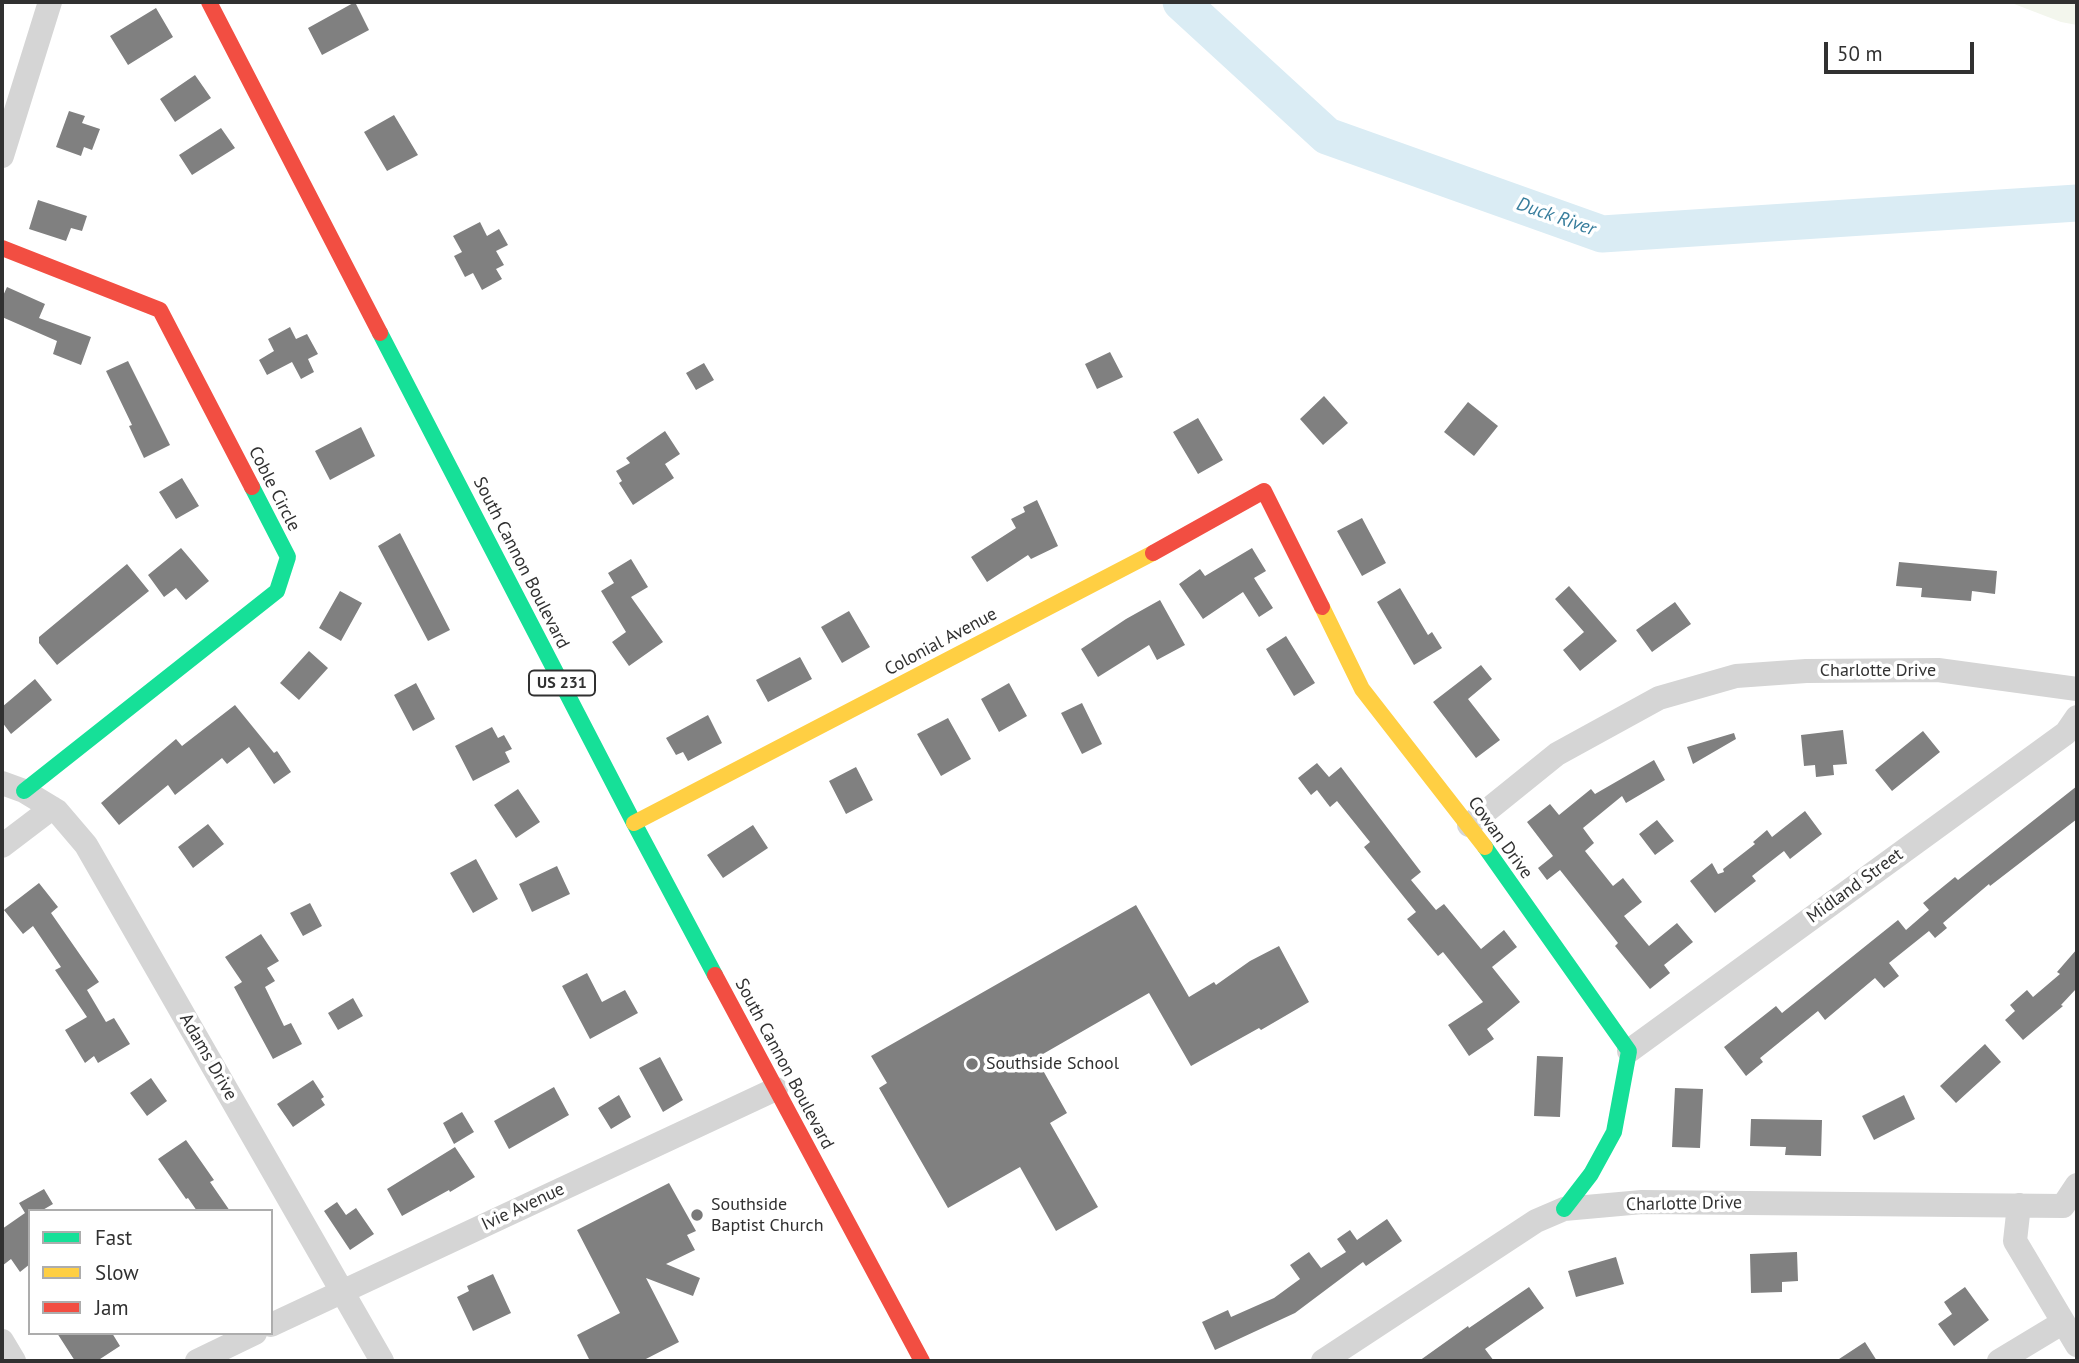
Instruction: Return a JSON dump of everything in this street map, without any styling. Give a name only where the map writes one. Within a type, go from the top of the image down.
[{"type":"main road","name":"South Cannon Boulevard","points":[[209,2],[634,823],[922,1361]]},
{"type":"main road","name":"Coble Circle","points":[[2,248],[160,310],[288,557],[277,591],[13,787]]},
{"type":"main road","name":"Colonial Avenue","points":[[634,823],[1182,538],[1264,491]]},
{"type":"main road","name":"Cowan Drive","points":[[1264,491],[1362,689],[1469,825],[1629,1051]]},
{"type":"main road","points":[[1564,1209],[1591,1174],[1614,1132],[1629,1051]]},
{"type":"street","points":[[2,156],[50,2]]},
{"type":"street","name":"Charlotte Drive","points":[[1469,825],[1557,754],[1659,698],[1735,676],[1806,671],[1938,670],[2077,689]]},
{"type":"street","name":"Midland Street","points":[[1629,1051],[2066,733],[2077,717]]},
{"type":"street","name":"Adams Drive","points":[[13,787],[52,808],[86,845],[382,1361]]},
{"type":"street","points":[[2,846],[52,808]]},
{"type":"street","name":"Ivie Avenue","points":[[273,1324],[776,1089]]},
{"type":"street","name":"Charlotte Drive","points":[[1323,1361],[1536,1221],[1564,1209],[1642,1202],[2070,1207],[2077,1185]]},
{"type":"street","points":[[2020,1205],[2015,1241],[2077,1345]]},
{"type":"street","points":[[1999,1361],[2062,1323]]},
{"type":"street","points":[[197,1361],[251,1335]]},
{"type":"street","points":[[2,1341],[14,1361]]},
{"type":"shaded area","points":[[2009,2],[2077,2],[2077,25],[2061,22]]},
{"type":"building","points":[[355,2],[369,30],[322,55],[308,28]]},
{"type":"building","points":[[156,8],[173,37],[128,65],[110,36]]},
{"type":"building","points":[[195,75],[211,98],[175,122],[160,99]]},
{"type":"building","points":[[69,111],[85,116],[82,123],[100,129],[92,150],[84,147],[81,156],[56,147]]},
{"type":"building","points":[[394,115],[418,155],[387,171],[364,132]]},
{"type":"building","points":[[221,128],[235,148],[192,175],[179,155]]},
{"type":"building","points":[[38,200],[87,216],[82,231],[71,228],[66,241],[29,229]]},
{"type":"building","points":[[480,222],[487,236],[499,229],[508,245],[496,251],[504,265],[496,269],[502,279],[482,290],[473,273],[465,277],[454,256],[462,252],[453,236]]},
{"type":"building","points":[[7,287],[45,304],[39,318],[91,337],[81,365],[53,354],[57,341],[2,317],[2,298]]},
{"type":"building","points":[[290,327],[296,339],[307,334],[318,354],[308,359],[314,372],[301,379],[292,362],[267,375],[259,360],[274,351],[268,339]]},
{"type":"building","points":[[1110,352],[1123,377],[1097,389],[1085,364]]},
{"type":"building","points":[[128,361],[170,445],[144,458],[129,426],[132,425],[106,371]]},
{"type":"building","points":[[704,363],[714,380],[696,390],[686,373]]},
{"type":"building","points":[[1324,396],[1348,423],[1323,445],[1300,419]]},
{"type":"building","points":[[1468,402],[1498,426],[1474,456],[1444,432]]},
{"type":"building","points":[[1198,418],[1223,460],[1198,474],[1173,432]]},
{"type":"building","points":[[361,427],[375,456],[330,480],[315,451]]},
{"type":"building","points":[[665,431],[680,454],[665,464],[674,478],[633,505],[619,483],[622,481],[616,471],[630,463],[626,458]]},
{"type":"building","points":[[182,478],[199,506],[176,519],[159,492]]},
{"type":"building","points":[[1037,500],[1058,546],[1031,559],[1028,555],[987,582],[971,557],[1016,528],[1011,519],[1025,512],[1023,507]]},
{"type":"building","points":[[1362,518],[1386,563],[1362,576],[1337,531]]},
{"type":"building","points":[[400,533],[450,630],[428,641],[378,546]]},
{"type":"building","points":[[181,548],[209,581],[186,600],[176,588],[164,597],[148,575]]},
{"type":"building","points":[[1252,548],[1266,571],[1254,578],[1273,608],[1259,617],[1243,592],[1203,619],[1179,584],[1200,569],[1205,576]]},
{"type":"building","points":[[631,559],[648,587],[631,597],[663,642],[629,666],[612,642],[626,632],[601,591],[614,583],[608,573]]},
{"type":"building","points":[[1899,562],[1997,571],[1995,594],[1972,591],[1971,601],[1921,597],[1922,588],[1896,586]]},
{"type":"building","points":[[127,564],[149,591],[57,665],[39,643],[39,637]]},
{"type":"building","points":[[1569,586],[1617,641],[1580,671],[1563,650],[1584,632],[1555,599]]},
{"type":"building","points":[[1400,588],[1428,635],[1432,632],[1442,648],[1414,665],[1377,602]]},
{"type":"building","points":[[340,591],[362,603],[341,641],[319,628]]},
{"type":"building","points":[[1160,600],[1185,645],[1157,660],[1149,645],[1098,677],[1081,649]]},
{"type":"building","points":[[1675,602],[1691,624],[1652,652],[1636,630]]},
{"type":"building","points":[[849,611],[870,647],[842,663],[821,627]]},
{"type":"building","points":[[1286,636],[1315,683],[1294,696],[1266,649]]},
{"type":"building","points":[[309,651],[328,668],[299,700],[280,683]]},
{"type":"building","points":[[800,657],[812,679],[768,702],[756,680]]},
{"type":"building","points":[[1481,665],[1492,679],[1468,699],[1500,740],[1476,758],[1433,702]]},
{"type":"building","points":[[35,679],[52,700],[11,734],[2,722],[2,707]]},
{"type":"building","points":[[416,683],[435,719],[413,731],[394,695]]},
{"type":"building","points":[[1009,683],[1027,716],[999,732],[981,699]]},
{"type":"building","points":[[1082,703],[1102,744],[1082,754],[1061,713]]},
{"type":"building","points":[[235,705],[274,753],[277,751],[291,772],[274,784],[249,747],[227,764],[222,758],[175,795],[168,785],[119,825],[101,803],[176,739],[182,746]]},
{"type":"building","points":[[708,715],[722,743],[688,761],[683,752],[676,755],[666,738]]},
{"type":"building","points":[[948,718],[971,759],[941,776],[917,734]]},
{"type":"building","points":[[492,727],[498,738],[504,735],[512,749],[505,752],[510,762],[473,781],[455,746]]},
{"type":"building","points":[[1843,730],[1847,764],[1833,765],[1834,775],[1816,777],[1815,765],[1804,766],[1801,735]]},
{"type":"building","points":[[1923,731],[1940,752],[1892,791],[1875,770]]},
{"type":"building","points":[[1734,733],[1736,739],[1693,764],[1687,747]]},
{"type":"building","points":[[1654,760],[1665,780],[1626,803],[1622,796],[1583,828],[1594,843],[1585,851],[1613,886],[1623,878],[1642,902],[1624,916],[1649,946],[1677,923],[1693,942],[1664,965],[1670,973],[1650,989],[1615,946],[1618,943],[1560,870],[1547,880],[1538,868],[1553,856],[1527,822],[1550,804],[1559,815],[1591,789],[1595,794]]},
{"type":"building","points":[[1317,763],[1329,777],[1341,767],[1421,872],[1411,880],[1436,910],[1444,904],[1481,949],[1504,930],[1517,947],[1492,967],[1520,1002],[1487,1029],[1494,1039],[1469,1056],[1448,1025],[1483,1002],[1443,952],[1438,956],[1407,919],[1416,912],[1364,847],[1370,842],[1337,801],[1330,807],[1317,790],[1311,795],[1298,778]]},
{"type":"building","points":[[856,767],[873,800],[846,814],[829,781]]},
{"type":"building","points":[[2077,786],[2077,819],[1990,886],[1989,884],[1943,923],[1947,928],[1935,938],[1929,931],[1889,963],[1899,976],[1884,988],[1875,978],[1825,1020],[1818,1011],[1760,1058],[1763,1062],[1746,1076],[1724,1047],[1776,1006],[1782,1013],[1898,920],[1906,930],[1929,910],[1923,903],[1955,877],[1958,880]]},
{"type":"building","points":[[518,789],[540,822],[516,838],[494,805]]},
{"type":"building","points":[[1805,811],[1822,834],[1790,859],[1784,851],[1752,876],[1756,881],[1715,913],[1690,881],[1712,863],[1718,874],[1724,872],[1723,869],[1755,844],[1753,842],[1767,830],[1772,837]]},
{"type":"building","points":[[1657,820],[1674,841],[1655,855],[1639,834]]},
{"type":"building","points":[[208,824],[224,844],[193,868],[178,847]]},
{"type":"building","points":[[753,825],[768,848],[723,878],[707,855]]},
{"type":"building","points":[[476,859],[498,899],[473,913],[450,873]]},
{"type":"building","points":[[557,866],[570,894],[532,912],[519,884]]},
{"type":"building","points":[[39,883],[58,907],[51,913],[99,982],[87,990],[106,1022],[114,1018],[130,1044],[98,1063],[94,1056],[85,1063],[65,1030],[87,1017],[55,970],[61,967],[33,926],[23,934],[4,910]]},
{"type":"building","points":[[310,903],[322,926],[303,936],[290,913]]},
{"type":"building","points":[[1136,905],[1189,997],[1214,982],[1216,985],[1250,961],[1279,946],[1309,1002],[1191,1066],[1149,993],[1036,1058],[1067,1113],[1050,1123],[1098,1207],[1056,1231],[1020,1167],[948,1208],[879,1088],[887,1083],[871,1056]]},
{"type":"building","points":[[261,934],[279,961],[267,968],[275,981],[265,987],[284,1026],[291,1023],[302,1044],[273,1059],[234,987],[242,982],[225,957]]},
{"type":"building","points":[[2077,949],[2077,990],[2061,1005],[2063,1006],[2023,1040],[2005,1020],[2015,1011],[2010,1005],[2027,990],[2033,997],[2060,974],[2057,972]]},
{"type":"building","points":[[587,973],[602,1002],[625,990],[638,1013],[590,1039],[562,986]]},
{"type":"building","points":[[353,998],[363,1016],[338,1030],[328,1013]]},
{"type":"building","points":[[1985,1044],[2001,1062],[1956,1103],[1940,1086]]},
{"type":"building","points":[[1537,1056],[1563,1057],[1560,1117],[1534,1116]]},
{"type":"building","points":[[660,1057],[683,1100],[663,1112],[639,1068]]},
{"type":"building","points":[[151,1078],[167,1101],[147,1116],[130,1093]]},
{"type":"building","points":[[313,1080],[324,1097],[321,1099],[325,1105],[293,1127],[277,1104]]},
{"type":"building","points":[[554,1087],[569,1115],[509,1149],[494,1121]]},
{"type":"building","points":[[1675,1088],[1703,1089],[1700,1148],[1672,1147]]},
{"type":"building","points":[[619,1095],[631,1117],[611,1129],[598,1108]]},
{"type":"building","points":[[1904,1095],[1915,1119],[1874,1140],[1862,1116]]},
{"type":"building","points":[[462,1112],[474,1132],[454,1144],[443,1123]]},
{"type":"building","points":[[1751,1119],[1822,1120],[1821,1156],[1785,1155],[1786,1147],[1750,1146]]},
{"type":"building","points":[[186,1140],[214,1180],[210,1182],[229,1209],[196,1209],[158,1159]]},
{"type":"building","points":[[455,1147],[475,1177],[402,1216],[387,1189]]},
{"type":"building","points":[[669,1183],[696,1231],[687,1235],[695,1250],[666,1264],[700,1278],[693,1296],[646,1278],[679,1342],[642,1361],[590,1361],[577,1335],[620,1313],[577,1230]]},
{"type":"building","points":[[44,1189],[53,1204],[44,1209],[28,1209],[28,1266],[20,1272],[11,1259],[2,1266],[2,1229],[25,1213],[19,1203]]},
{"type":"building","points":[[337,1202],[346,1215],[356,1208],[374,1234],[350,1250],[324,1211]]},
{"type":"building","points":[[1387,1219],[1402,1241],[1366,1266],[1363,1262],[1295,1313],[1215,1350],[1202,1322],[1228,1310],[1231,1317],[1274,1298],[1300,1279],[1290,1265],[1309,1252],[1321,1268],[1346,1252],[1337,1239],[1350,1230],[1357,1240]]},
{"type":"building","points":[[1797,1252],[1798,1281],[1782,1282],[1782,1292],[1751,1293],[1750,1254]]},
{"type":"building","points":[[1616,1257],[1624,1284],[1576,1297],[1568,1271]]},
{"type":"building","points":[[493,1274],[511,1313],[473,1331],[457,1297],[469,1291],[467,1286]]},
{"type":"building","points":[[1529,1287],[1544,1308],[1485,1349],[1494,1361],[1419,1361],[1468,1326],[1469,1328]]},
{"type":"building","points":[[1965,1287],[1989,1320],[1954,1346],[1938,1324],[1952,1314],[1944,1302]]},
{"type":"building","points":[[58,1335],[113,1335],[120,1346],[97,1361],[75,1361]]},
{"type":"building","points":[[1865,1342],[1877,1361],[1836,1361]]},
{"type":"waterway","name":"Duck River","points":[[1181,2],[1327,136],[1602,234],[2077,203]]},
{"type":"traffic: fast","points":[[380,333],[715,975]]},
{"type":"traffic: fast","points":[[24,791],[277,591],[288,557],[252,487]]},
{"type":"traffic: fast","points":[[1485,847],[1629,1051],[1614,1132],[1591,1174],[1564,1209]]},
{"type":"traffic: slow","points":[[634,823],[1153,553]]},
{"type":"traffic: slow","points":[[1322,607],[1362,689],[1485,847]]},
{"type":"traffic: jam","points":[[209,2],[380,333]]},
{"type":"traffic: jam","points":[[2,248],[160,310],[252,487]]},
{"type":"traffic: jam","points":[[1153,553],[1264,491],[1322,607]]},
{"type":"traffic: jam","points":[[715,975],[922,1361]]},
{"type":"place","name":"Southside School","points":[[972,1064]]},
{"type":"place","name":"Southside Baptist Church","points":[[697,1215]]}]
